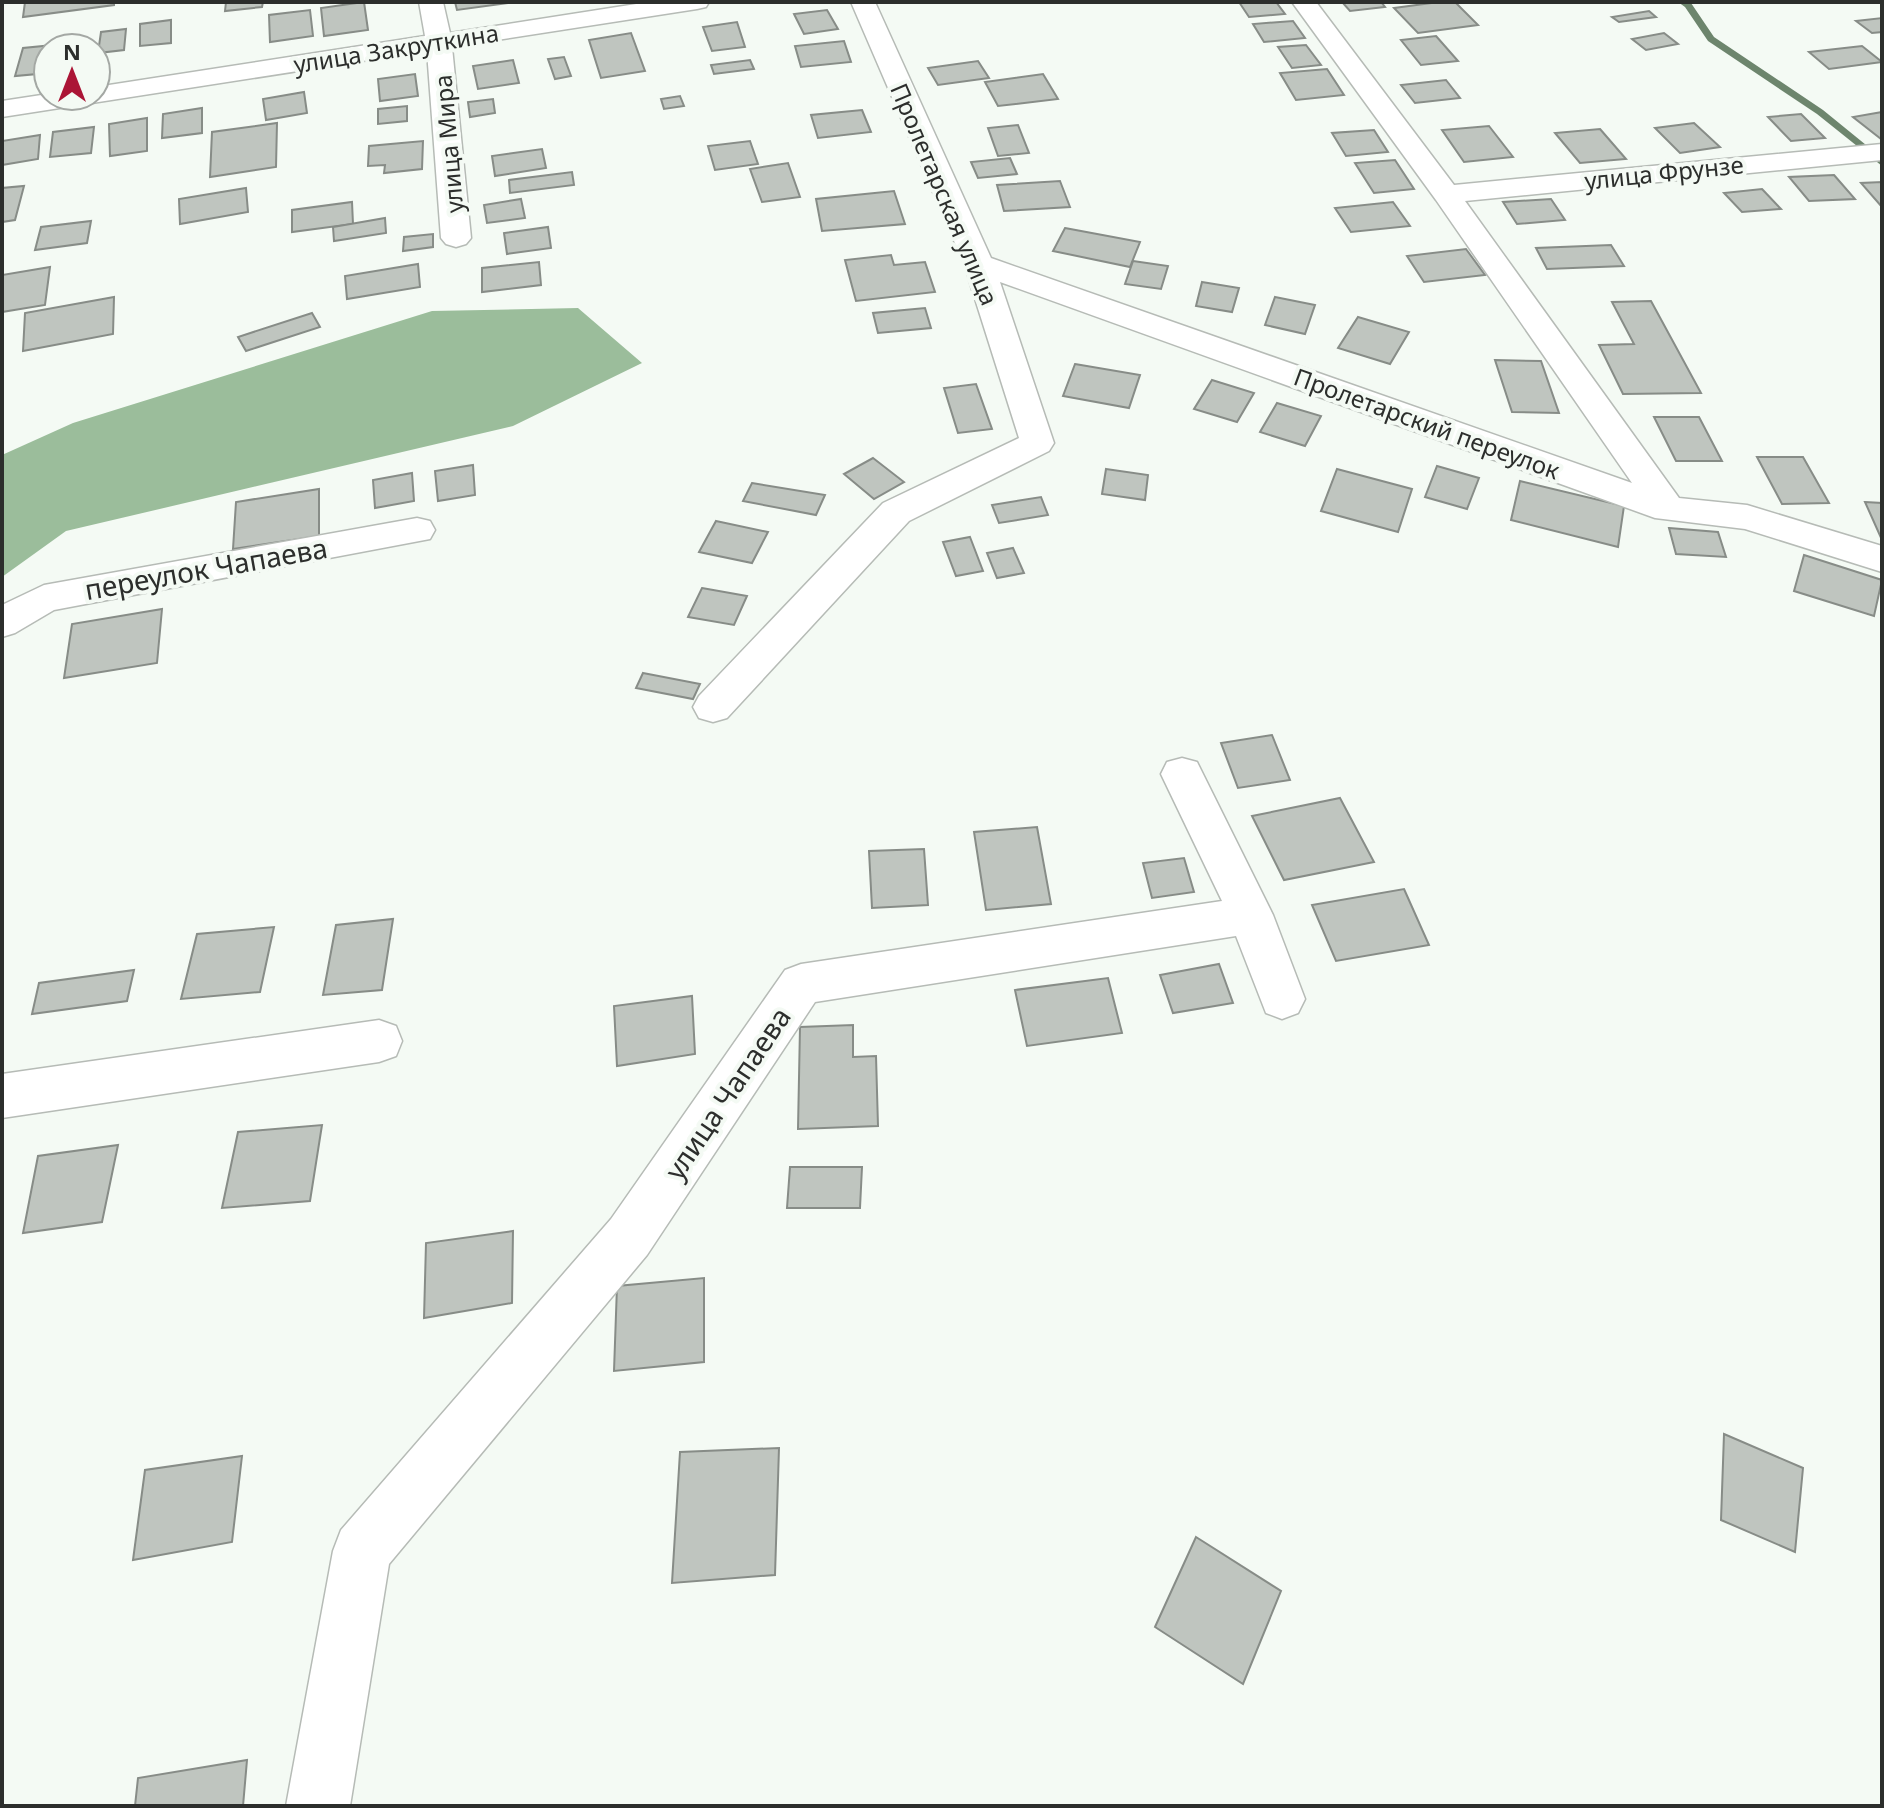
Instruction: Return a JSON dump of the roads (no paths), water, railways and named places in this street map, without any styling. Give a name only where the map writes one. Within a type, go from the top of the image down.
[{"type":"street","name":"улица Мира","points":[[431,2],[439,42],[456,238]]},
{"type":"street","name":"улица Закруткина","points":[[112,93],[697,2]]},
{"type":"street","name":"Пролетарская улица","points":[[713,707],[896,512],[1037,443],[979,264],[863,2]]},
{"type":"street","points":[[1304,2],[1446,194],[1668,509]]},
{"type":"street","points":[[2,109],[32,104]]},
{"type":"street","name":"улица Фрунзе","points":[[1446,194],[1882,152]]},
{"type":"street","name":"Пролетарский переулок","points":[[979,264],[1668,509],[1747,517],[1882,559]]},
{"type":"street","name":"переулок Чапаева","points":[[2,623],[44,598],[417,530]]},
{"type":"street","points":[[1182,774],[1251,915],[1282,999]]},
{"type":"street","name":"улица Чапаева","points":[[318,1806],[362,1551],[629,1237],[801,984],[1251,915]]},
{"type":"street","points":[[2,1096],[379,1041]]},
{"type":"waterway","points":[[1682,2],[1688,5],[1711,39],[1820,112],[1882,163]]}]
